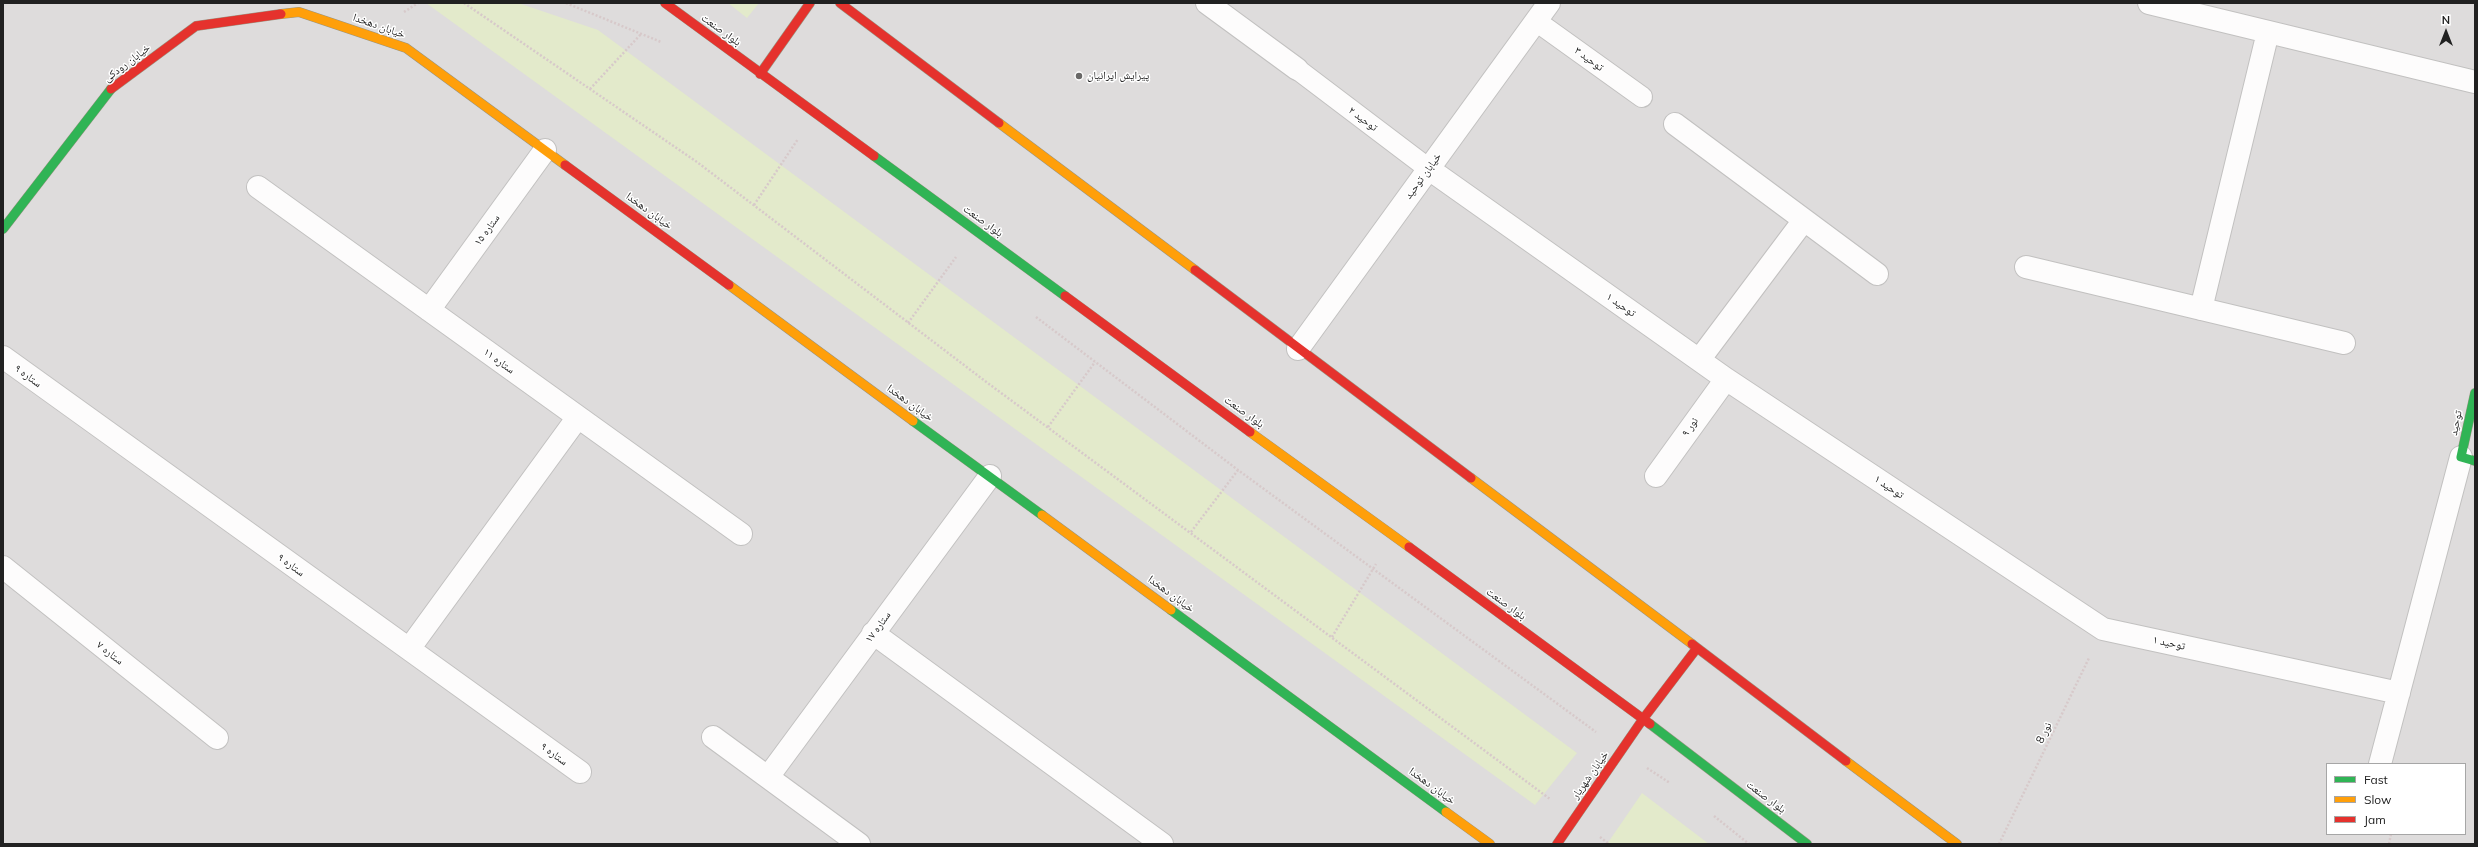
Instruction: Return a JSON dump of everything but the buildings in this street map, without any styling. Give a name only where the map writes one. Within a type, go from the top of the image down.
[{"type":"main road","name":"بلوار صنعت","points":[[665,3],[1643,719],[1807,844]]},
{"type":"main road","points":[[760,74],[810,3]]},
{"type":"main road","points":[[840,3],[1957,844]]},
{"type":"main road","name":"خیابان دهخدا","points":[[298,7],[406,48],[1490,844]]},
{"type":"main road","name":"خیابان رودکی","points":[[3,229],[108,91],[196,26],[298,7]]},
{"type":"main road","name":"توحید","points":[[2468,459],[2475,393]]},
{"type":"main road","name":"خیابان شهریار","points":[[1557,844],[1643,719],[1697,648]]},
{"type":"street","name":"خیابان توحید","points":[[1298,349],[1549,3]]},
{"type":"street","points":[[2149,3],[2475,82]]},
{"type":"street","points":[[1221,7],[1297,69]]},
{"type":"street","points":[[2201,309],[2268,32]]},
{"type":"street","points":[[1675,124],[1877,274]]},
{"type":"street","name":"ستاره ۱۵","points":[[429,310],[545,150]]},
{"type":"street","name":"توحید ۱","points":[[1429,169],[1726,379],[2103,629],[2399,693]]},
{"type":"street","name":"ستاره ۱۱","points":[[258,187],[741,534]]},
{"type":"street","points":[[1699,360],[1804,220]]},
{"type":"street","points":[[2026,267],[2344,343]]},
{"type":"street","name":"ستاره ۹","points":[[3,358],[580,772]]},
{"type":"street","name":"نور ۹","points":[[1656,476],[1726,379]]},
{"type":"street","points":[[409,649],[578,417]]},
{"type":"street","points":[[2380,763],[2399,693],[2468,459]]},
{"type":"street","name":"ستاره ۱۷","points":[[768,777],[990,476]]},
{"type":"street","name":"ستاره ۷","points":[[3,567],[217,738]]},
{"type":"street","points":[[874,633],[1162,844]]},
{"type":"street","points":[[713,737],[859,844]]},
{"type":"lane","name":"توحید ۳","points":[[1536,21],[1642,97]]},
{"type":"lane","name":"توحید ۲","points":[[1297,69],[1429,169]]},
{"type":"path","points":[[464,3],[697,162],[908,323],[1575,817],[1609,844]]},
{"type":"path","points":[[566,3],[663,43]]},
{"type":"path","points":[[590,89],[642,34]]},
{"type":"path","points":[[793,133],[806,142]]},
{"type":"path","points":[[754,205],[799,138]]},
{"type":"path","points":[[908,323],[956,257],[977,232]]},
{"type":"path","points":[[950,252],[963,262]]},
{"type":"path","points":[[1032,314],[1238,470],[1621,751],[1674,785]]},
{"type":"path","points":[[1048,427],[1095,362]]},
{"type":"path","points":[[1191,532],[1238,470]]},
{"type":"path","points":[[1332,637],[1373,569],[1396,538]]},
{"type":"path","name":"نور 8","points":[[1999,844],[2103,629]]},
{"type":"shaded area","points":[[3,3],[2475,3],[2475,844],[3,844]]},
{"type":"green space","points":[[426,3],[518,3],[598,30],[1577,753],[1535,805]]},
{"type":"green space","points":[[728,3],[759,3],[747,18]]},
{"type":"green space","points":[[1642,793],[1709,844],[1607,844]]},
{"type":"traffic: fast","points":[[3,229],[111,89]]},
{"type":"traffic: fast","points":[[874,156],[1065,296]]},
{"type":"traffic: fast","points":[[2475,393],[2461,457],[2475,461]]},
{"type":"traffic: fast","points":[[913,421],[1042,515]]},
{"type":"traffic: fast","points":[[1171,610],[1446,812]]},
{"type":"traffic: fast","points":[[1650,724],[1807,844]]},
{"type":"traffic: slow","points":[[281,14],[299,12],[406,48],[565,165]]},
{"type":"traffic: slow","points":[[999,123],[1195,270]]},
{"type":"traffic: slow","points":[[729,285],[913,421]]},
{"type":"traffic: slow","points":[[1250,432],[1409,547]]},
{"type":"traffic: slow","points":[[1471,478],[1692,644]]},
{"type":"traffic: slow","points":[[1042,515],[1171,610]]},
{"type":"traffic: slow","points":[[1846,761],[1957,844]]},
{"type":"traffic: slow","points":[[1446,812],[1490,844]]},
{"type":"traffic: jam","points":[[665,3],[874,156]]},
{"type":"traffic: jam","points":[[760,74],[810,3]]},
{"type":"traffic: jam","points":[[840,3],[999,123]]},
{"type":"traffic: jam","points":[[111,89],[196,26],[281,14]]},
{"type":"traffic: jam","points":[[565,165],[729,285]]},
{"type":"traffic: jam","points":[[1195,270],[1471,478]]},
{"type":"traffic: jam","points":[[1065,296],[1250,432]]},
{"type":"traffic: jam","points":[[1409,547],[1650,724]]},
{"type":"traffic: jam","points":[[1692,644],[1846,761]]},
{"type":"traffic: jam","points":[[1557,844],[1643,719],[1697,648]]},
{"type":"place","name":"پیرایش ایرانیان","points":[[1079,76]]}]
